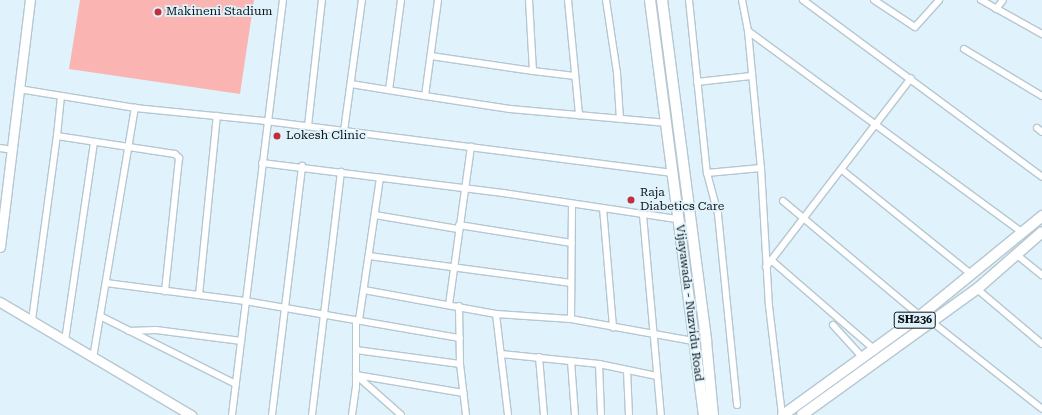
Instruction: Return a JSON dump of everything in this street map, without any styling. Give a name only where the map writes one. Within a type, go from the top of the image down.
[{"type":"main road","name":"Vijayawada - Nuzvidu Road","points":[[650,0],[667,123],[693,341],[704,415]]},
{"type":"main road","name":"Vijayawada - Nuzvidu Road","points":[[662,0],[706,341],[713,415]]},
{"type":"main road","name":"SH236","points":[[782,415],[875,350],[920,316],[972,275],[1042,216]]},
{"type":"main road","name":"SH236","points":[[802,415],[977,289],[1042,232]]},
{"type":"street","points":[[0,247],[4,188],[12,150],[30,0]]},
{"type":"street","points":[[232,415],[266,121],[283,0]]},
{"type":"street","points":[[308,126],[322,0]]},
{"type":"street","points":[[344,131],[362,0]]},
{"type":"street","points":[[389,90],[401,0]]},
{"type":"street","points":[[425,96],[438,0]]},
{"type":"street","points":[[529,0],[533,71]]},
{"type":"street","points":[[568,0],[579,115]]},
{"type":"street","points":[[606,0],[617,73],[620,119]]},
{"type":"street","points":[[689,0],[708,173],[718,214],[736,405]]},
{"type":"street","points":[[742,0],[748,31],[751,76],[761,168],[766,267],[782,415]]},
{"type":"street","points":[[803,0],[911,78],[1042,177]]},
{"type":"street","points":[[874,0],[915,27],[939,0]]},
{"type":"street","points":[[981,0],[996,10],[1042,34]]},
{"type":"street","points":[[996,10],[1003,0]]},
{"type":"street","points":[[748,31],[876,123],[1023,233]]},
{"type":"street","points":[[964,49],[1042,96]]},
{"type":"street","points":[[431,56],[575,76]]},
{"type":"street","points":[[697,82],[751,76]]},
{"type":"street","points":[[766,267],[842,170],[911,78]]},
{"type":"street","points":[[351,84],[425,96],[579,115],[667,123]]},
{"type":"street","points":[[19,89],[135,108],[308,126],[673,173]]},
{"type":"street","points":[[32,320],[61,96]]},
{"type":"street","points":[[93,358],[135,108]]},
{"type":"street","points":[[199,295],[217,116]]},
{"type":"street","points":[[57,136],[175,154],[179,158],[165,291]]},
{"type":"street","points":[[65,341],[94,142]]},
{"type":"street","points":[[448,305],[452,266],[471,147]]},
{"type":"street","points":[[0,148],[12,150]]},
{"type":"street","points":[[262,163],[302,166],[678,219]]},
{"type":"street","points":[[272,415],[302,166]]},
{"type":"street","points":[[708,173],[761,168]]},
{"type":"street","points":[[842,170],[972,275]]},
{"type":"street","points":[[312,415],[341,172]]},
{"type":"street","points":[[352,415],[356,375],[358,320],[364,290],[380,178]]},
{"type":"street","points":[[783,201],[920,316]]},
{"type":"street","points":[[571,319],[572,204]]},
{"type":"street","points":[[603,208],[613,328]]},
{"type":"street","points":[[643,215],[661,415]]},
{"type":"street","points":[[375,216],[572,243]]},
{"type":"street","points":[[1017,255],[1042,275]]},
{"type":"street","points":[[369,256],[571,283]]},
{"type":"street","points":[[771,260],[875,350]]},
{"type":"street","points":[[106,283],[246,301],[460,338]]},
{"type":"street","points":[[977,289],[1042,344]]},
{"type":"street","points":[[364,290],[459,306],[496,314],[571,319],[613,328],[654,333],[693,341]]},
{"type":"street","points":[[0,302],[191,415]]},
{"type":"street","points":[[459,306],[460,364],[466,415]]},
{"type":"street","points":[[496,314],[508,415]]},
{"type":"street","points":[[100,316],[236,384]]},
{"type":"street","points":[[932,322],[1042,409]]},
{"type":"street","points":[[833,325],[863,358]]},
{"type":"street","points":[[129,331],[156,330],[241,341]]},
{"type":"street","points":[[356,350],[460,364]]},
{"type":"street","points":[[501,354],[599,364],[658,376]]},
{"type":"street","points":[[539,357],[544,415]]},
{"type":"street","points":[[571,361],[575,415]]},
{"type":"street","points":[[599,364],[601,415]]},
{"type":"street","points":[[627,370],[629,415]]},
{"type":"street","points":[[356,375],[463,393]]},
{"type":"street","points":[[356,375],[401,415]]},
{"type":"street","points":[[795,406],[802,415]]},
{"type":"shaded area","points":[[80,0],[254,0],[240,94],[69,69]]},
{"type":"place","name":"Makineni Stadium","points":[[158,12]]},
{"type":"place","name":"Lokesh Clinic","points":[[277,136]]},
{"type":"place","name":"Raja Diabetics Care","points":[[631,200]]}]
